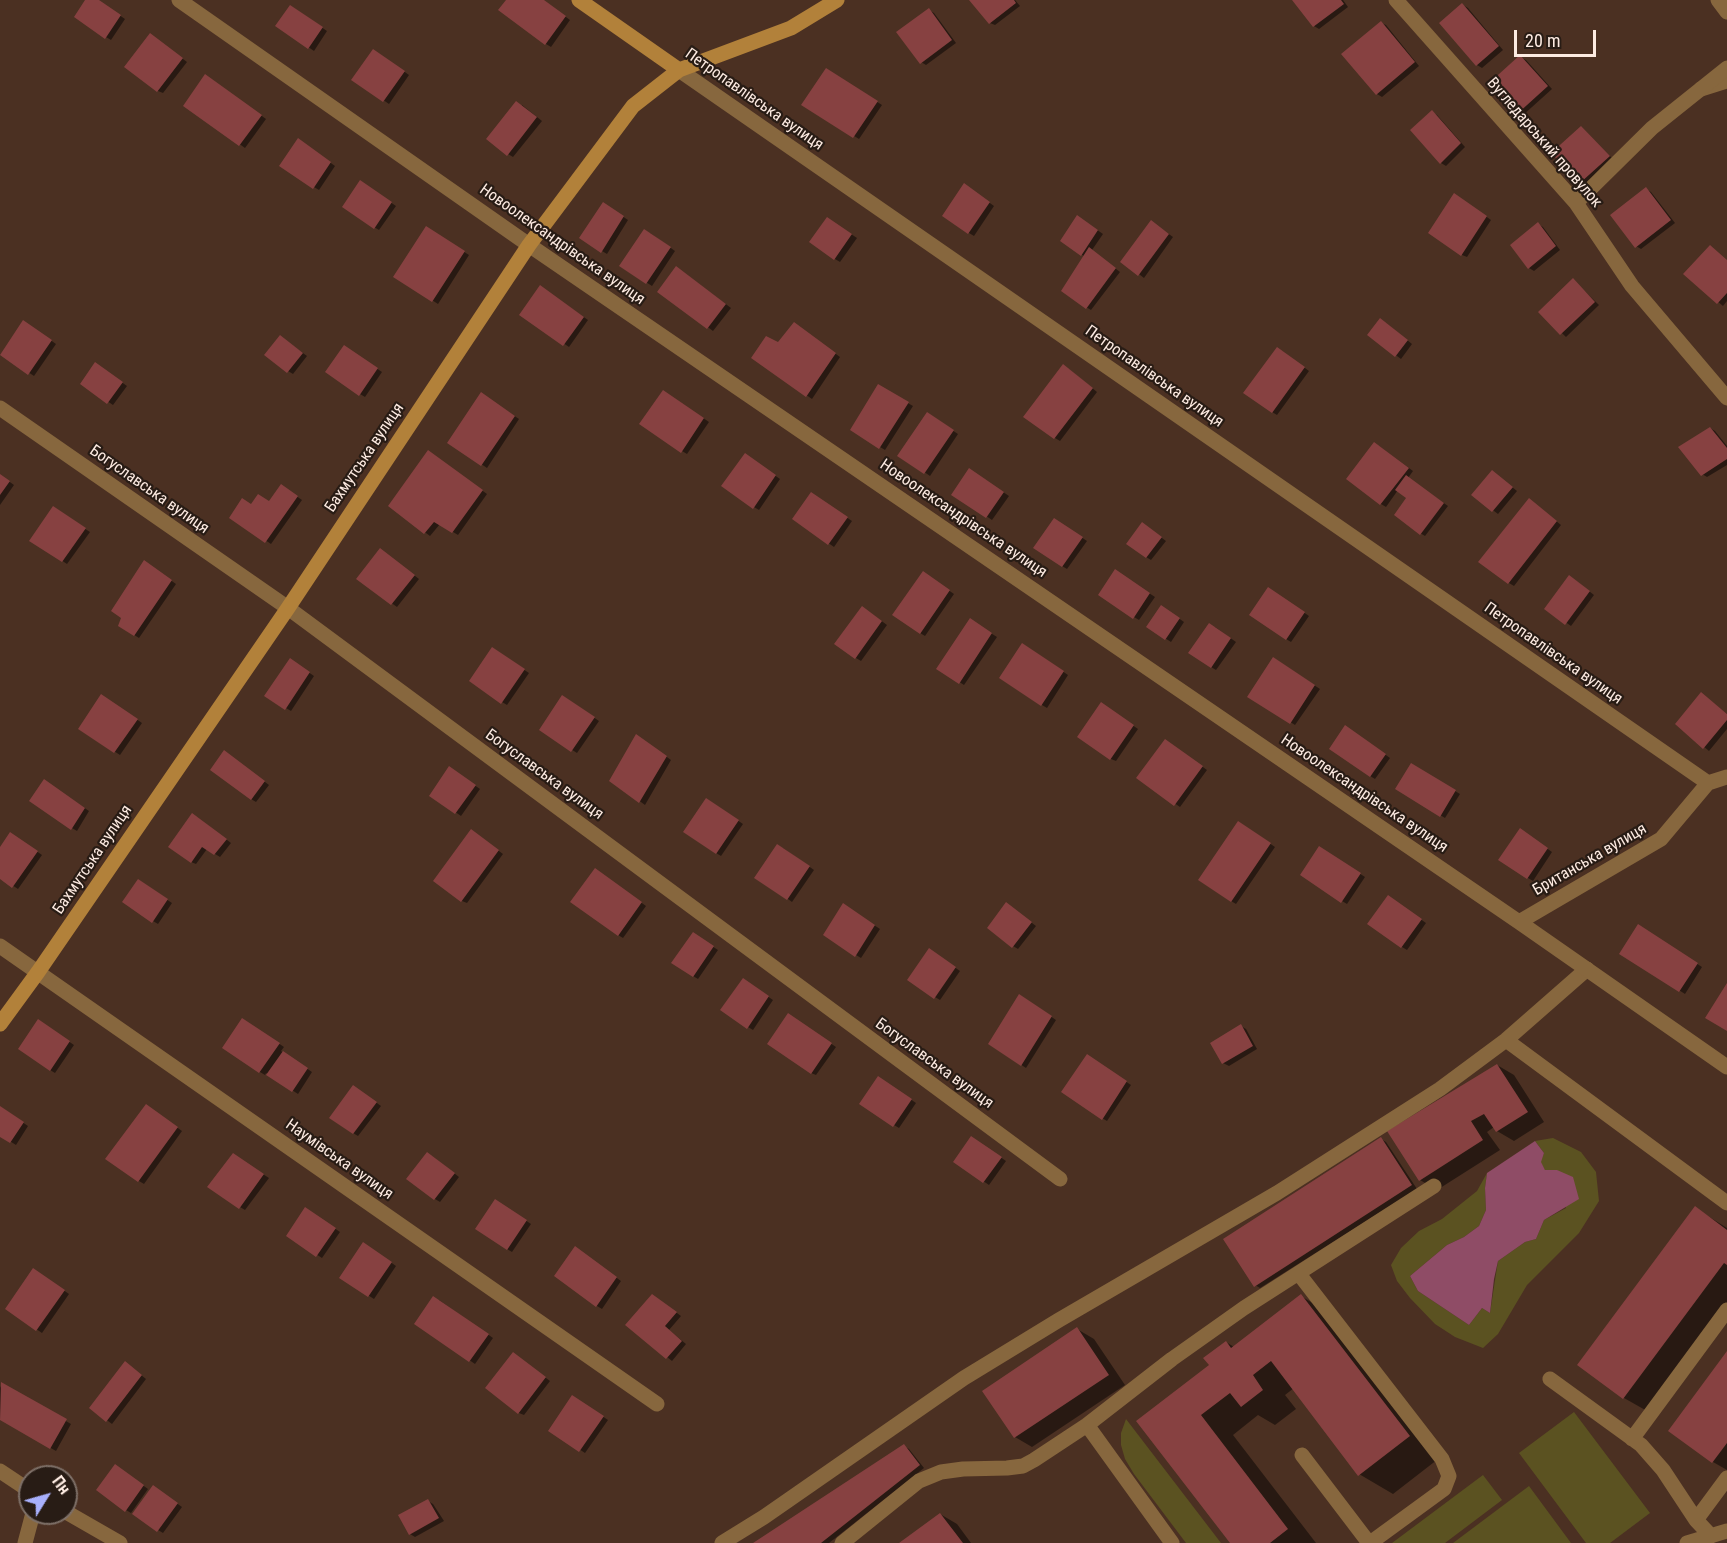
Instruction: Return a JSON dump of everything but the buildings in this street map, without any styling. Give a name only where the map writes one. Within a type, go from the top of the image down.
[{"type":"street","name":"Новоолександрівська вулиця","points":[[179,0],[529,244],[1727,1067]]},
{"type":"street","name":"Петропавлівська вулиця","points":[[579,0],[1708,783]]},
{"type":"street","name":"Бахмутська вулиця","points":[[0,1024],[288,608],[529,244],[633,106],[679,70],[791,28],[837,0]]},
{"type":"street","name":"Вугледарський провулок","points":[[1396,0],[1576,203],[1632,286],[1727,398]]},
{"type":"street","points":[[1718,0],[1727,12]]},
{"type":"street","points":[[1576,203],[1652,128],[1727,68]]},
{"type":"street","points":[[1701,89],[1727,81]]},
{"type":"street","name":"Богуславська вулиця","points":[[0,408],[288,608],[1060,1179]]},
{"type":"street","points":[[1708,783],[1727,777]]},
{"type":"street","name":"Британська вулиця","points":[[1519,922],[1661,839],[1708,783]]},
{"type":"street","name":"Наумівська вулиця","points":[[0,946],[657,1404]]},
{"type":"street","points":[[722,1543],[764,1517],[964,1378],[1278,1193],[1440,1089],[1506,1040],[1587,969]]},
{"type":"street","points":[[1506,1040],[1727,1203]]},
{"type":"street","points":[[842,1543],[919,1481],[941,1472],[1023,1466],[1034,1460],[1087,1425],[1217,1327],[1434,1186]]},
{"type":"street","points":[[1299,1274],[1442,1459],[1449,1476],[1444,1489],[1370,1543],[1302,1455]]},
{"type":"street","points":[[1632,1439],[1727,1310]]},
{"type":"street","points":[[1550,1379],[1641,1445],[1663,1470],[1696,1520],[1711,1536]]},
{"type":"street","points":[[1087,1425],[1172,1543]]},
{"type":"street","points":[[0,1471],[18,1483]]},
{"type":"street","points":[[1696,1520],[1727,1478]]},
{"type":"street","points":[[78,1519],[120,1543]]},
{"type":"street","points":[[25,1543],[30,1525]]},
{"type":"street","points":[[1687,1543],[1727,1531]]},
{"type":"shaded area","points":[[1553,1138],[1581,1152],[1596,1172],[1599,1201],[1579,1233],[1527,1285],[1498,1334],[1483,1348],[1455,1337],[1435,1324],[1410,1298],[1397,1281],[1391,1265],[1401,1248],[1419,1231],[1442,1219],[1477,1191],[1487,1173],[1486,1210],[1479,1226],[1464,1237],[1447,1245],[1410,1276],[1418,1291],[1469,1325],[1482,1308],[1490,1313],[1498,1261],[1525,1242],[1536,1239],[1544,1220],[1566,1208],[1557,1170],[1545,1170],[1540,1162],[1544,1153],[1535,1141]]},
{"type":"shaded area","points":[[1535,1141],[1544,1153],[1541,1162],[1545,1170],[1557,1170],[1573,1177],[1579,1199],[1544,1220],[1536,1239],[1525,1242],[1498,1261],[1490,1313],[1482,1308],[1469,1325],[1418,1291],[1410,1276],[1447,1245],[1464,1237],[1479,1226],[1486,1210],[1487,1173]]},
{"type":"shaded area","points":[[1574,1412],[1650,1513],[1610,1543],[1586,1543],[1519,1453]]},
{"type":"shaded area","points":[[1126,1419],[1221,1543],[1186,1543],[1125,1459],[1121,1445],[1121,1433]]},
{"type":"shaded area","points":[[1483,1475],[1502,1500],[1445,1543],[1392,1543]]},
{"type":"shaded area","points":[[1529,1486],[1571,1543],[1453,1543]]}]
